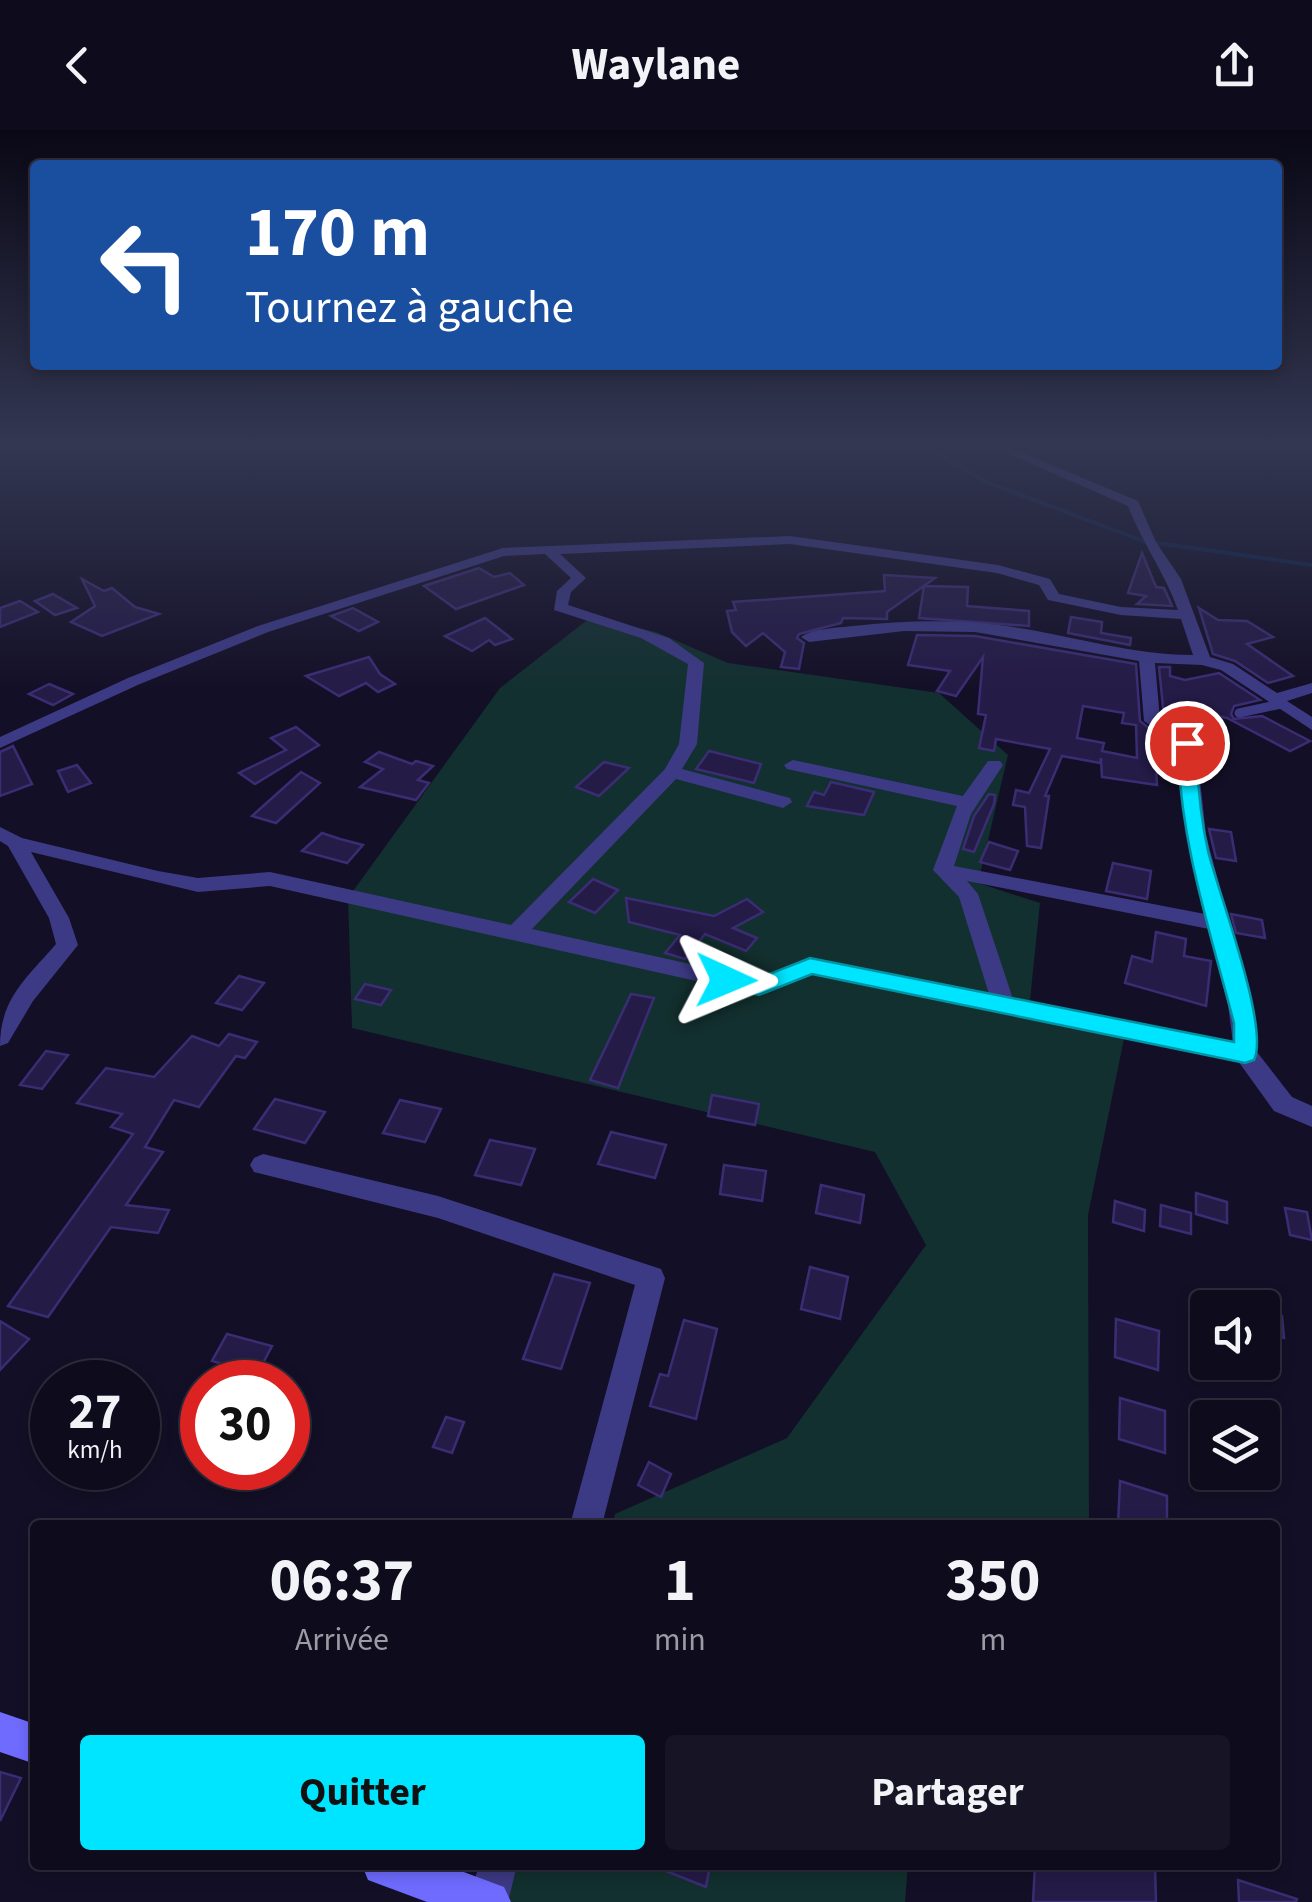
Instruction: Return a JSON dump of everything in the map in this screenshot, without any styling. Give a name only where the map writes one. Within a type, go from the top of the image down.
[{"type":"main road","points":[[0,1732],[30,1742]]},
{"type":"main road","points":[[397,1870],[489,1902]]},
{"type":"street","points":[[1143,527],[1174,579],[1203,660]]},
{"type":"street","points":[[0,742],[134,680],[263,629],[503,552],[790,540],[998,570],[1045,582],[1053,619]]},
{"type":"street","points":[[515,934],[672,772],[688,744],[696,663],[654,634],[600,625],[559,608],[566,600],[564,591],[579,578],[547,550]]},
{"type":"street","points":[[808,636],[1121,611],[1184,615]]},
{"type":"street","points":[[1053,619],[1146,656],[1203,660],[1227,667],[1312,725]]},
{"type":"street","points":[[1146,656],[1152,721],[1187,743],[1198,849],[1246,1023],[1245,1054],[1283,1104],[1312,1117]]},
{"type":"street","points":[[1278,702],[1312,688]]},
{"type":"street","points":[[793,765],[965,802]]},
{"type":"street","points":[[943,870],[950,836],[965,802],[994,765]]},
{"type":"street","points":[[672,772],[783,802]]},
{"type":"street","points":[[8,837],[198,884],[270,879],[759,987],[810,966],[1245,1054]]},
{"type":"street","points":[[0,1037],[25,995],[67,945],[59,918],[8,837]]},
{"type":"street","points":[[943,870],[1218,924]]},
{"type":"street","points":[[943,870],[968,894],[1004,1005]]},
{"type":"street","points":[[263,1165],[438,1207],[651,1278],[587,1520]]},
{"type":"street","points":[[489,1902],[497,1870]]},
{"type":"lane","points":[[1239,714],[1278,702]]},
{"type":"green space","points":[[591,617],[656,632],[728,663],[939,693],[1008,755],[978,883],[1040,903],[1029,1010],[1126,1029],[1088,1215],[1089,1520],[613,1520],[615,1514],[787,1438],[926,1245],[875,1152],[352,1028],[348,898],[500,688]]},
{"type":"green space","points":[[498,1870],[908,1870],[905,1902],[488,1902]]},
{"type":"building","points":[[1142,553],[1156,587],[1164,588],[1172,606],[1137,604],[1146,596],[1128,593]]},
{"type":"building","points":[[479,568],[494,577],[510,573],[524,585],[456,609],[424,586]]},
{"type":"building","points":[[884,575],[935,578],[887,612],[887,619],[843,618],[841,623],[799,634],[797,638],[804,643],[799,669],[781,667],[785,652],[763,633],[746,646],[732,632],[727,611],[736,610],[733,602],[885,591]]},
{"type":"building","points":[[82,579],[104,591],[112,588],[135,607],[159,614],[102,636],[71,622],[95,606]]},
{"type":"building","points":[[924,586],[968,587],[967,606],[1029,611],[1029,626],[919,618]]},
{"type":"building","points":[[53,594],[77,608],[55,615],[35,601]]},
{"type":"building","points":[[20,601],[38,612],[0,627],[0,608]]},
{"type":"building","points":[[353,608],[378,622],[359,631],[331,616]]},
{"type":"building","points":[[1199,608],[1218,620],[1247,621],[1273,637],[1247,644],[1293,676],[1268,683],[1235,661],[1213,654]]},
{"type":"building","points":[[1071,617],[1102,622],[1101,633],[1131,638],[1130,645],[1068,633]]},
{"type":"building","points":[[485,618],[512,639],[495,645],[489,640],[472,651],[445,636]]},
{"type":"building","points":[[917,635],[975,636],[1136,664],[1140,721],[1156,734],[1163,749],[1155,748],[1157,785],[1102,777],[1101,758],[1100,763],[1062,756],[1045,796],[1049,796],[1041,848],[1027,846],[1025,807],[1013,805],[1016,790],[1029,793],[1050,749],[996,739],[994,751],[979,748],[986,715],[978,714],[983,657],[956,696],[937,691],[950,671],[908,665]],"holes":[[[1083,706],[1124,713],[1122,723],[1136,725],[1137,758],[1102,751],[1104,743],[1077,738]]]},
{"type":"building","points":[[369,657],[380,674],[395,684],[378,692],[366,683],[339,696],[306,676]]},
{"type":"building","points":[[1159,667],[1170,667],[1170,676],[1185,680],[1219,673],[1260,700],[1234,706],[1234,719],[1262,716],[1310,741],[1290,751],[1227,718],[1204,713],[1206,739],[1193,736],[1164,717]]},
{"type":"building","points":[[49,684],[73,694],[53,705],[29,694]]},
{"type":"building","points":[[296,727],[319,745],[255,784],[239,773],[286,750],[271,738]]},
{"type":"building","points":[[13,746],[32,784],[0,796],[0,752]]},
{"type":"building","points":[[709,751],[761,764],[754,783],[696,769]]},
{"type":"building","points":[[379,752],[412,764],[416,761],[433,766],[418,780],[429,783],[416,800],[360,787],[383,769],[365,762]]},
{"type":"building","points":[[604,762],[629,768],[599,796],[576,787]]},
{"type":"building","points":[[77,765],[91,783],[68,792],[58,771]]},
{"type":"building","points":[[301,772],[320,783],[276,823],[252,816]]},
{"type":"building","points":[[831,782],[874,792],[864,815],[807,806],[814,792],[824,795]]},
{"type":"building","points":[[989,794],[995,795],[994,804],[974,852],[963,849],[974,816]]},
{"type":"building","points":[[1209,829],[1231,832],[1236,861],[1216,858]]},
{"type":"building","points":[[322,833],[363,845],[347,863],[302,851]]},
{"type":"building","points":[[989,842],[1018,851],[1010,870],[980,862]]},
{"type":"building","points":[[1113,863],[1151,871],[1147,899],[1106,891]]},
{"type":"building","points":[[593,879],[618,890],[595,913],[569,902]]},
{"type":"building","points":[[626,898],[714,916],[747,899],[763,912],[733,928],[757,938],[746,951],[705,934],[685,959],[665,953],[680,935],[629,922]]},
{"type":"building","points":[[1231,914],[1262,920],[1265,938],[1236,933]]},
{"type":"building","points":[[1156,932],[1186,939],[1184,956],[1211,961],[1206,1006],[1125,983],[1132,956],[1152,962]]},
{"type":"building","points":[[239,976],[264,983],[242,1010],[216,1003]]},
{"type":"building","points":[[365,984],[391,990],[381,1005],[355,999]]},
{"type":"building","points":[[631,994],[654,998],[618,1088],[590,1080]]},
{"type":"building","points":[[229,1034],[257,1042],[245,1058],[236,1056],[199,1107],[174,1100],[145,1147],[163,1152],[126,1205],[169,1210],[158,1233],[111,1227],[48,1317],[8,1306],[133,1134],[111,1127],[122,1114],[77,1103],[106,1068],[154,1077],[192,1036],[219,1046]]},
{"type":"building","points":[[46,1051],[68,1055],[42,1089],[20,1085]]},
{"type":"building","points":[[712,1095],[759,1104],[755,1125],[708,1116]]},
{"type":"building","points":[[275,1099],[325,1112],[305,1143],[254,1129]]},
{"type":"building","points":[[400,1100],[441,1109],[425,1142],[383,1133]]},
{"type":"building","points":[[611,1132],[666,1145],[655,1178],[598,1164]]},
{"type":"building","points":[[490,1140],[535,1149],[521,1185],[475,1175]]},
{"type":"building","points":[[724,1165],[766,1171],[762,1201],[720,1194]]},
{"type":"building","points":[[821,1185],[864,1195],[860,1223],[816,1213]]},
{"type":"building","points":[[1196,1193],[1227,1202],[1227,1223],[1196,1214]]},
{"type":"building","points":[[1115,1201],[1145,1210],[1144,1231],[1113,1222]]},
{"type":"building","points":[[1161,1205],[1191,1213],[1191,1234],[1160,1226]]},
{"type":"building","points":[[1285,1208],[1307,1212],[1312,1240],[1290,1235]]},
{"type":"building","points":[[810,1267],[848,1277],[840,1319],[801,1309]]},
{"type":"building","points":[[554,1274],[590,1283],[561,1369],[523,1359]]},
{"type":"building","points":[[1280,1316],[1282,1316],[1284,1338],[1280,1337]]},
{"type":"building","points":[[1116,1319],[1159,1331],[1158,1370],[1115,1357]]},
{"type":"building","points":[[684,1320],[717,1329],[696,1419],[650,1406],[660,1374],[668,1376]]},
{"type":"building","points":[[0,1321],[29,1339],[0,1370]]},
{"type":"building","points":[[227,1334],[272,1346],[265,1360],[213,1360]]},
{"type":"building","points":[[1120,1398],[1165,1411],[1165,1453],[1119,1439]]},
{"type":"building","points":[[446,1417],[464,1422],[452,1453],[433,1447]]},
{"type":"building","points":[[649,1462],[671,1474],[661,1497],[638,1485]]},
{"type":"building","points":[[1120,1481],[1167,1496],[1167,1520],[1118,1520]]},
{"type":"building","points":[[0,1772],[21,1778],[0,1821]]},
{"type":"building","points":[[664,1870],[709,1870],[706,1887]]},
{"type":"building","points":[[1035,1870],[1155,1870],[1156,1902],[1033,1902]]},
{"type":"building","points":[[1238,1880],[1297,1899],[1296,1902],[1239,1902]]},
{"type":"waterway","points":[[1105,527],[1143,541],[1312,565]]},
{"type":"route","points":[[726,980],[759,987],[810,966],[1245,1054],[1246,1023],[1198,849],[1187,743]]}]
